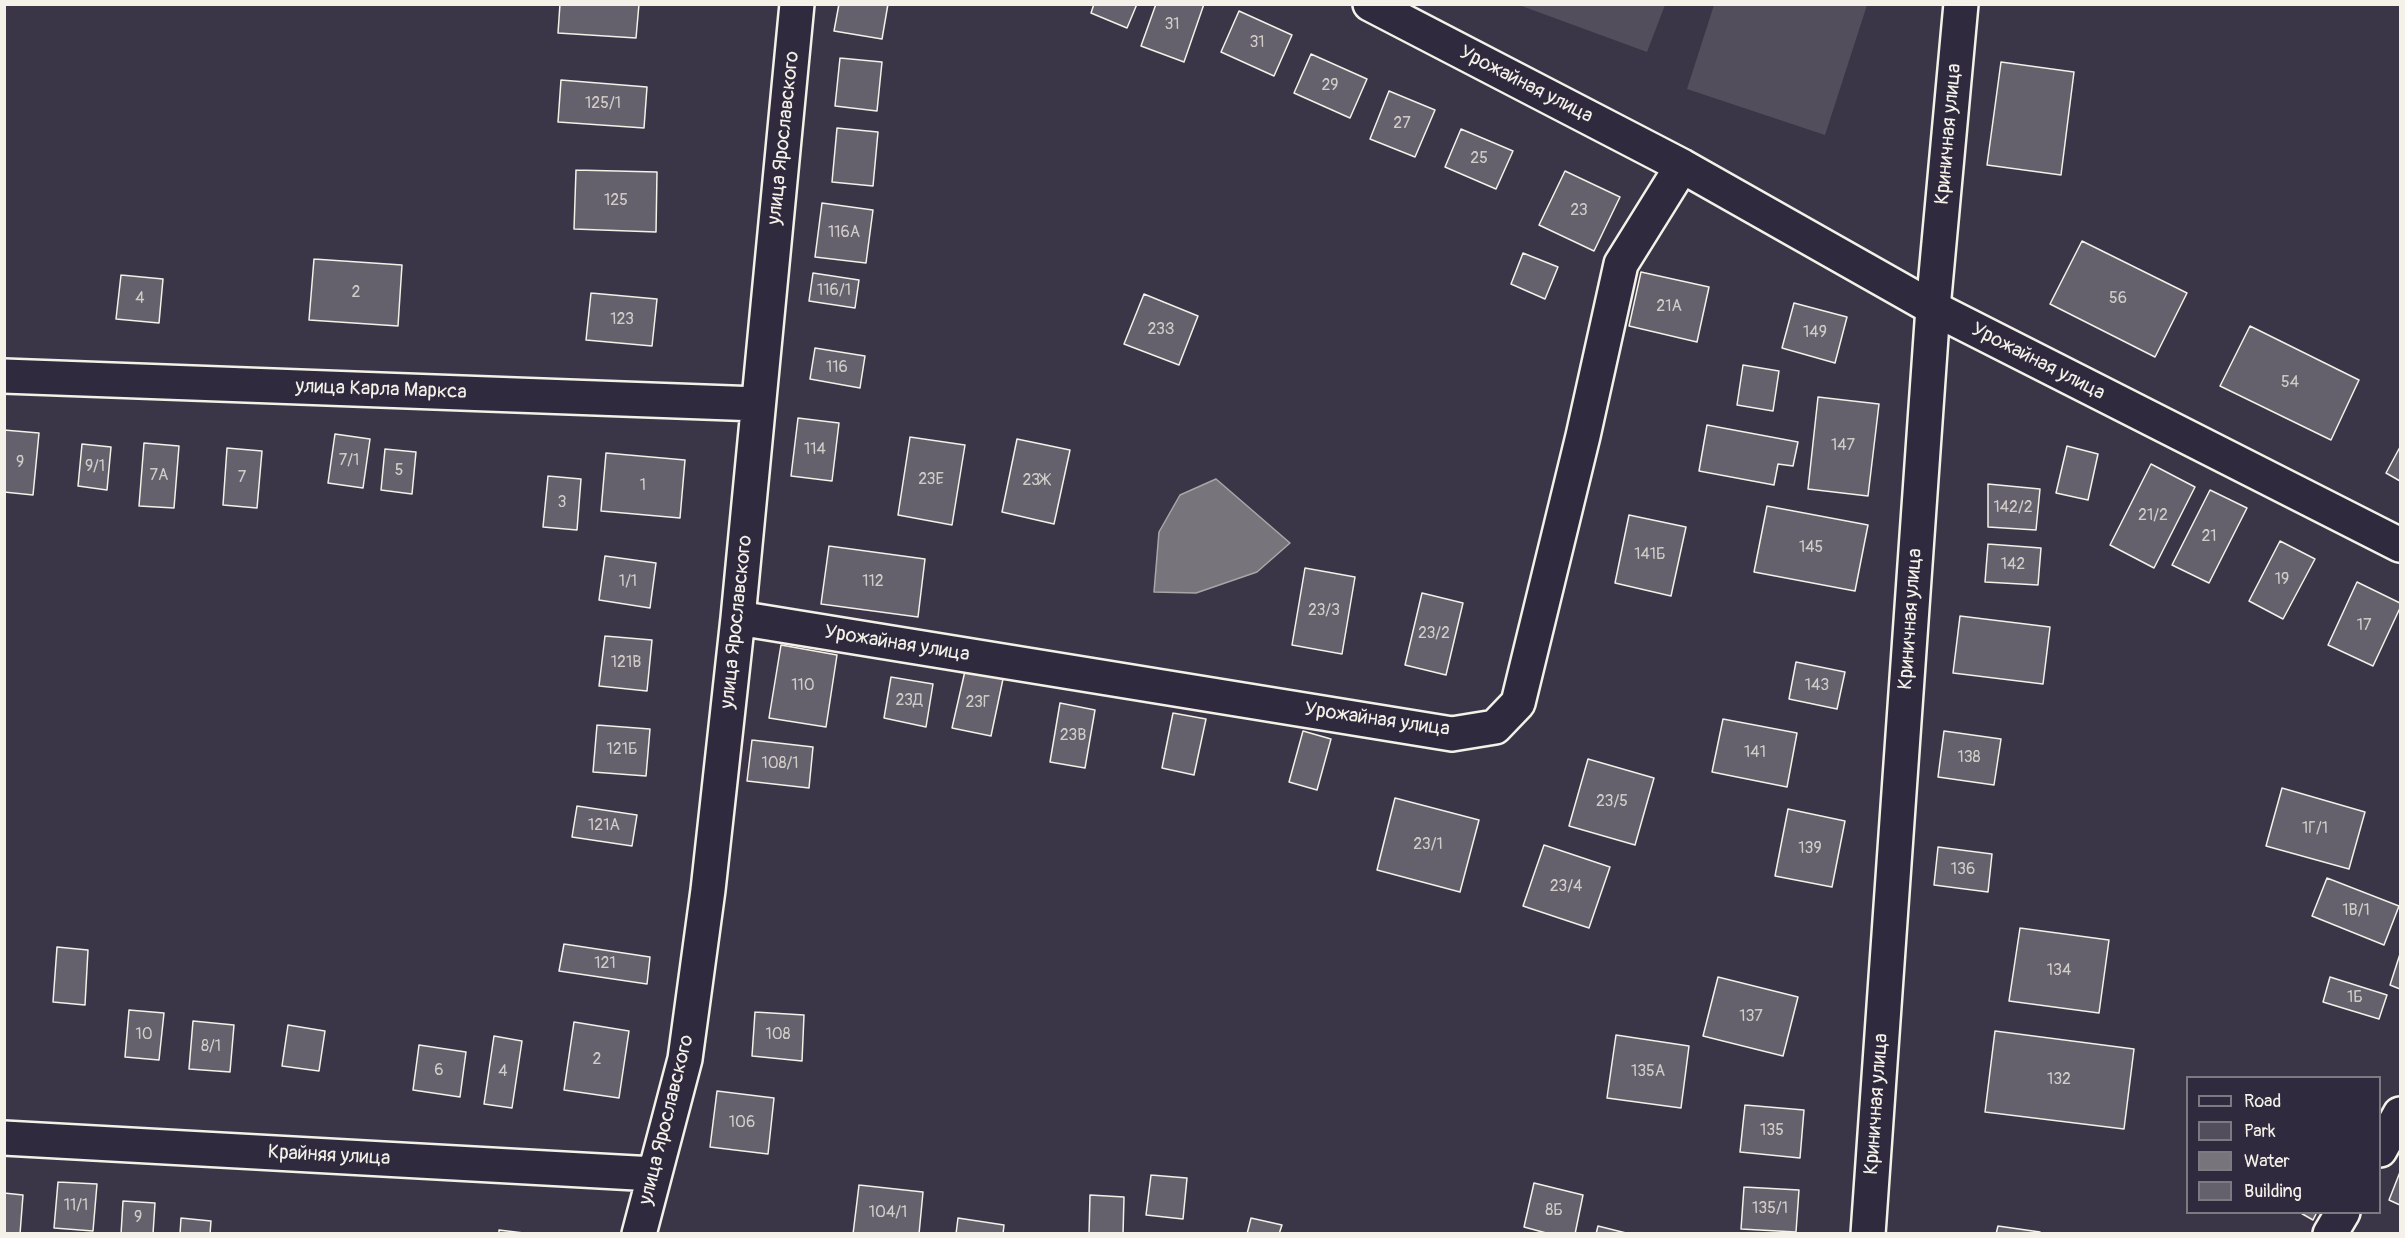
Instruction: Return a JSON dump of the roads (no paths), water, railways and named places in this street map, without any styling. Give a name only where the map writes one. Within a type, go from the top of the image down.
[{"type":"street","name":"улица Ярославского","points":[[642,1233],[654,1174],[686,1059],[708,890],[738,618],[797,4]]},
{"type":"street","name":"Урожайная улица","points":[[1371,4],[1682,166],[1933,308],[2400,545]]},
{"type":"street","name":"Криничная улица","points":[[1868,1233],[1933,308],[1961,4]]},
{"type":"street","name":"Урожайная улица","points":[[738,618],[1452,734],[1495,727],[1518,703],[1583,436],[1621,264],[1682,166]]},
{"type":"street","name":"улица Карла Маркса","points":[[4,376],[758,404]]},
{"type":"street","points":[[2381,1147],[2400,1114]]},
{"type":"street","name":"Крайняя улица","points":[[4,1138],[654,1174]]},
{"type":"street","points":[[2330,1233],[2342,1214]]},
{"type":"water","points":[[1216,479],[1290,543],[1257,572],[1196,593],[1154,592],[1159,532],[1180,495]]}]
